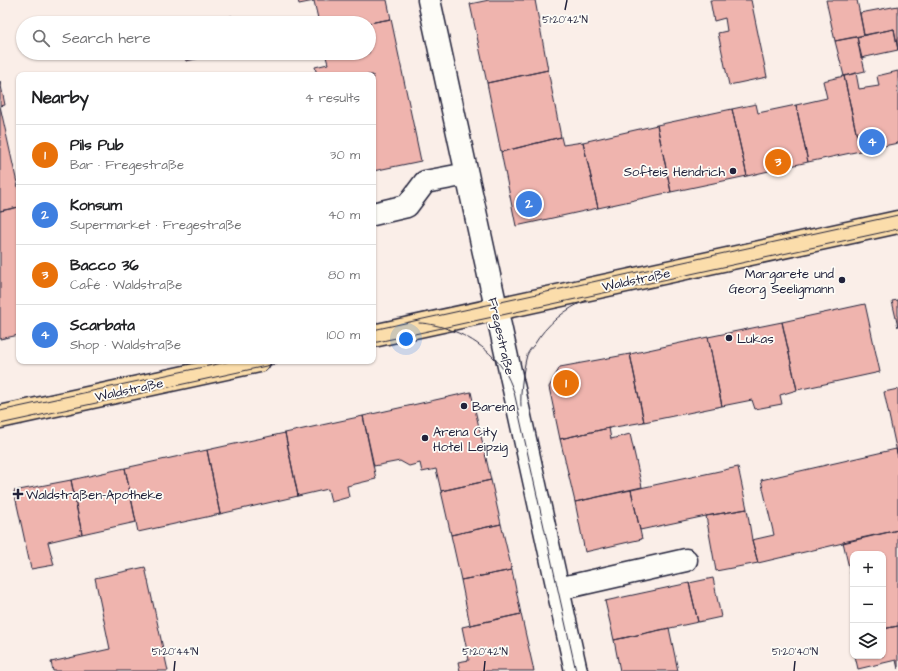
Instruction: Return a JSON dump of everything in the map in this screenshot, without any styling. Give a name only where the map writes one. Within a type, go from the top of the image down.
[{"type":"main road","name":"Waldstraße","points":[[376,335],[898,222]]},
{"type":"main road","name":"Waldstraße","points":[[0,417],[245,364]]},
{"type":"street","name":"Fregestraße","points":[[430,0],[496,310],[576,671]]},
{"type":"street","points":[[376,213],[407,206],[425,182],[467,174]]},
{"type":"street","points":[[558,589],[686,560]]},
{"type":"building","points":[[298,0],[387,0],[391,19],[376,22],[376,16],[317,16],[314,1],[299,4]]},
{"type":"building","points":[[489,0],[535,0],[548,70],[487,83],[470,4]]},
{"type":"building","points":[[710,0],[751,0],[767,77],[729,85],[718,33],[727,31],[725,18],[714,21]]},
{"type":"building","points":[[826,0],[857,0],[864,35],[835,41]]},
{"type":"building","points":[[898,6],[898,50],[894,29],[864,35],[860,13]]},
{"type":"building","points":[[391,19],[421,161],[376,170],[376,72],[316,72],[315,67],[328,64],[327,60],[376,60],[376,22]]},
{"type":"building","points":[[894,29],[898,50],[861,58],[857,37]]},
{"type":"building","points":[[857,37],[865,71],[844,76],[835,41]]},
{"type":"building","points":[[548,70],[561,137],[501,152],[487,83]]},
{"type":"building","points":[[898,71],[898,143],[860,151],[844,76],[856,73],[859,89],[879,86],[877,76]]},
{"type":"building","points":[[844,76],[860,151],[808,162],[796,105],[827,98],[823,81]]},
{"type":"building","points":[[0,81],[5,105],[0,106]]},
{"type":"building","points":[[756,104],[758,113],[796,105],[808,162],[747,176],[732,109]]},
{"type":"building","points":[[0,106],[16,178],[16,208],[0,211]]},
{"type":"building","points":[[732,109],[747,176],[671,192],[657,125]]},
{"type":"building","points":[[657,125],[671,192],[598,208],[583,142]]},
{"type":"building","points":[[561,137],[563,145],[583,142],[598,208],[516,226],[501,152]]},
{"type":"building","points":[[16,208],[16,336],[0,339],[0,211]]},
{"type":"building","points":[[898,300],[898,327],[892,301]]},
{"type":"building","points":[[865,304],[880,372],[797,390],[782,322]]},
{"type":"building","points":[[782,322],[797,390],[780,395],[782,404],[755,409],[752,400],[722,406],[708,337]]},
{"type":"building","points":[[708,337],[722,406],[644,422],[630,354]]},
{"type":"building","points":[[630,354],[644,422],[560,439],[549,387],[560,367]]},
{"type":"building","points":[[898,389],[898,457],[884,392]]},
{"type":"building","name":"Arena City Hotel Leipzig","points":[[471,392],[491,480],[441,491],[436,469],[422,472],[420,463],[409,466],[400,461],[374,466],[363,416]]},
{"type":"building","points":[[363,416],[376,479],[347,486],[349,497],[331,502],[328,489],[298,496],[285,433]]},
{"type":"building","points":[[609,428],[611,439],[630,434],[642,487],[575,502],[560,439]]},
{"type":"building","points":[[285,433],[298,496],[220,514],[207,450]]},
{"type":"building","points":[[896,449],[898,457],[898,530],[758,563],[752,540],[774,535],[761,480]]},
{"type":"building","points":[[207,450],[220,514],[138,532],[125,468]]},
{"type":"building","points":[[738,467],[747,509],[640,530],[631,490]]},
{"type":"building","points":[[125,468],[136,522],[82,534],[71,480]]},
{"type":"building","points":[[71,480],[82,534],[48,542],[54,565],[31,569],[14,491]]},
{"type":"building","points":[[491,480],[501,524],[451,535],[441,491]]},
{"type":"building","points":[[631,490],[642,539],[585,552],[575,502]]},
{"type":"building","points":[[747,509],[752,540],[758,563],[716,571],[706,516]]},
{"type":"building","points":[[501,524],[512,570],[461,580],[451,535]]},
{"type":"building","points":[[898,530],[898,626],[886,628],[886,551],[850,551],[850,572],[843,542]]},
{"type":"building","points":[[145,567],[168,671],[53,671],[51,662],[110,649],[95,578]]},
{"type":"building","points":[[512,570],[521,614],[470,625],[461,580]]},
{"type":"building","points":[[713,578],[721,617],[698,622],[689,583]]},
{"type":"building","points":[[689,583],[698,622],[614,640],[605,601]]},
{"type":"building","points":[[521,614],[534,671],[460,671],[458,662],[469,660],[462,627]]},
{"type":"building","points":[[898,626],[898,669],[896,660],[858,669],[856,659],[886,659],[886,628]]},
{"type":"building","points":[[669,628],[678,671],[620,671],[614,640]]},
{"type":"tram line","points":[[376,329],[898,215]]},
{"type":"tram line","points":[[376,342],[898,229]]},
{"type":"tram line","points":[[521,407],[523,374],[529,351],[544,331],[557,318],[564,312],[587,300]]},
{"type":"tram line","points":[[419,323],[430,324],[454,331],[473,341],[497,361],[509,380],[514,392],[576,671]]},
{"type":"tram line","points":[[0,411],[217,364]]},
{"type":"tram line","points":[[0,424],[275,364]]},
{"type":"place","name":"Scarbata","points":[[872,142]]},
{"type":"place","name":"Bacco 36","points":[[778,162]]},
{"type":"place","name":"Softeis Hendrich","points":[[733,171]]},
{"type":"place","name":"Konsum","points":[[529,204]]},
{"type":"place","name":"Margarete und Georg Seeligmann","points":[[842,280]]},
{"type":"place","name":"Lukas","points":[[729,338]]},
{"type":"place","name":"Pils Pub","points":[[566,383]]},
{"type":"place","name":"Barena","points":[[464,406]]},
{"type":"place","name":"Arena City Hotel Leipzig","points":[[425,438]]},
{"type":"place","name":"Waldstraßen-Apotheke","points":[[18,494]]}]
